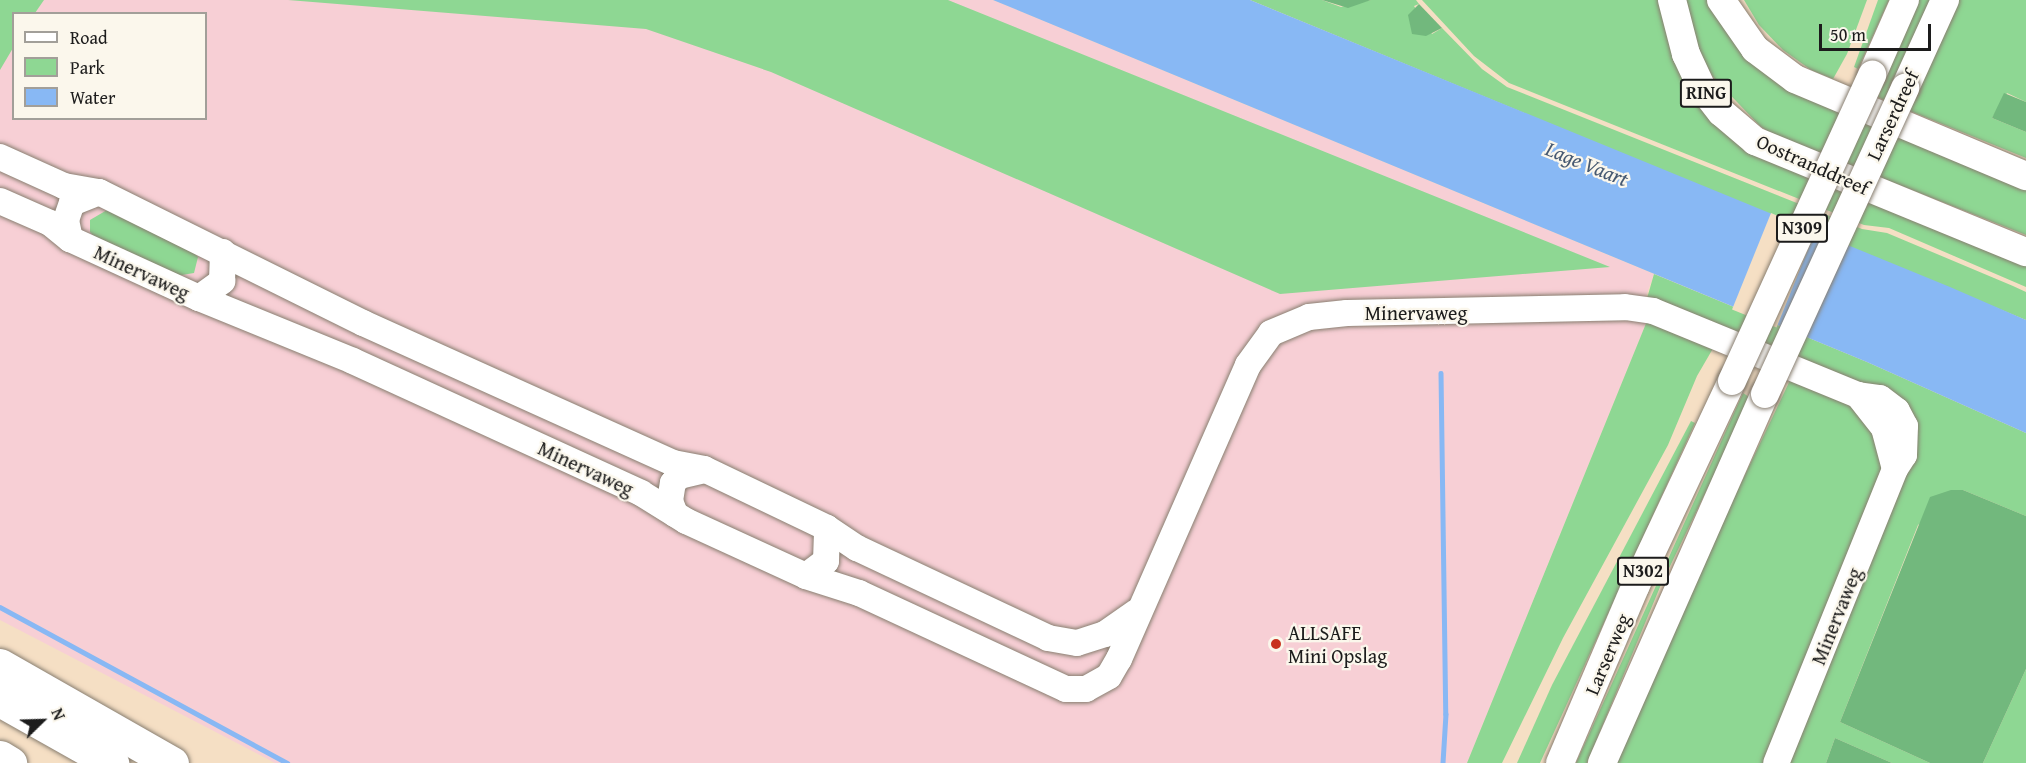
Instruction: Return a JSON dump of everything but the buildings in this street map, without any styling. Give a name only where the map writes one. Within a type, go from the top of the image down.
[{"type":"highway","points":[[0,665],[172,763]]},
{"type":"highway","points":[[0,700],[112,763]]},
{"type":"highway","points":[[0,758],[10,763]]},
{"type":"main road","name":"Oostranddreef","points":[[1672,0],[1686,54],[1702,88],[1721,112],[1755,141],[2026,252]]},
{"type":"main road","points":[[1721,0],[1755,49],[1795,79],[2026,176]]},
{"type":"main road","name":"Larserdreef","points":[[1732,381],[1905,0]]},
{"type":"main road","name":"Larserdreef","points":[[1765,394],[1945,0]]},
{"type":"main road","name":"Larserweg","points":[[1560,763],[1635,587],[1732,381]]},
{"type":"main road","name":"Larserweg","points":[[1602,763],[1765,394]]},
{"type":"street","name":"Minervaweg","points":[[0,157],[64,186],[99,192],[363,323],[673,463],[704,470],[827,528],[857,548],[1048,638],[1077,643],[1105,634],[1136,612]]},
{"type":"street","points":[[70,239],[66,220],[72,202],[99,192]]},
{"type":"street","name":"Minervaweg","points":[[0,201],[50,223],[70,239],[199,298],[352,361],[641,494],[675,514],[806,576],[859,593],[1066,689],[1086,689],[1109,675],[1248,364],[1271,333],[1309,317],[1347,313],[1638,309],[1653,311],[1858,395],[1884,428],[1895,469],[1776,763]]},
{"type":"street","points":[[199,298],[222,281],[223,252]]},
{"type":"street","points":[[675,514],[670,501],[673,483],[679,476],[704,470]]},
{"type":"street","points":[[806,576],[826,561],[827,528]]},
{"type":"shaded area","points":[[0,0],[993,0],[1654,274],[1646,296],[1647,321],[1467,763],[275,763],[0,620]]},
{"type":"green space","points":[[0,0],[44,0],[36,12],[12,12],[12,50],[0,70]]},
{"type":"green space","points":[[288,0],[948,0],[1610,267],[1280,294],[771,72],[646,29]]},
{"type":"green space","points":[[1250,0],[1322,0],[1341,7],[1371,0],[1416,0],[1419,4],[1414,6],[1432,34],[1442,28],[1482,69],[1507,87],[1862,229],[1887,233],[2013,286],[2026,292],[2026,320]]},
{"type":"green space","points":[[1322,0],[1371,0],[1348,8]]},
{"type":"green space","points":[[1422,0],[1668,0],[1714,110],[2026,260],[2026,287],[1889,228],[1864,225],[1509,83],[1474,56]]},
{"type":"green space","points":[[1682,0],[1714,0],[1740,42],[2026,184],[2026,235],[1773,135],[1760,126],[1713,77],[1702,59]]},
{"type":"green space","points":[[1744,0],[1867,0],[1847,54],[1833,79],[1811,70],[1783,50],[1759,25]]},
{"type":"green space","points":[[1878,0],[1889,0],[1858,69],[1854,67]]},
{"type":"green space","points":[[1917,0],[1935,0],[1884,100],[1878,97]]},
{"type":"green space","points":[[1955,0],[2026,0],[2026,102],[2007,93],[1992,118],[2026,132],[2026,158],[1910,111]]},
{"type":"green space","points":[[1419,4],[1442,28],[1426,36],[1412,34],[1408,15]]},
{"type":"green space","points":[[2004,93],[2026,102],[2026,132],[1992,118]]},
{"type":"green space","points":[[107,210],[122,211],[183,241],[198,257],[194,273],[170,277],[101,244],[90,232],[90,220]]},
{"type":"green space","points":[[1654,274],[1867,362],[2026,433],[2026,516],[1963,490],[1918,525],[1840,722],[1930,763],[1892,763],[1835,738],[1826,763],[1786,763],[1912,424],[1646,302]]},
{"type":"green space","points":[[1647,321],[1715,345],[1697,376],[1668,445],[1563,638],[1502,763],[1467,763]]},
{"type":"green space","points":[[1792,376],[1864,410],[1884,464],[1770,763],[1615,763],[1665,643]]},
{"type":"green space","points":[[1743,393],[1751,398],[1660,587],[1587,763],[1576,763]]},
{"type":"green space","points":[[1691,421],[1695,423],[1540,763],[1517,763],[1552,685]]},
{"type":"green space","points":[[1951,490],[1963,490],[2026,516],[2026,669],[1983,763],[1930,763],[1840,722],[1930,497]]},
{"type":"green space","points":[[2026,669],[2026,763],[1983,763]]},
{"type":"green space","points":[[1835,738],[1892,763],[1826,763]]},
{"type":"water","name":"Lage Vaart","points":[[993,0],[1250,0],[1950,287],[2026,320],[2026,433],[1867,362]]},
{"type":"pier","points":[[1771,213],[1816,231],[1777,327],[1732,309]]},
{"type":"waterway","points":[[1441,373],[1446,714],[1443,763]]},
{"type":"waterway","points":[[0,607],[287,763]]},
{"type":"place","name":"ALLSAFE Mini Opslag","points":[[1276,644]]}]
